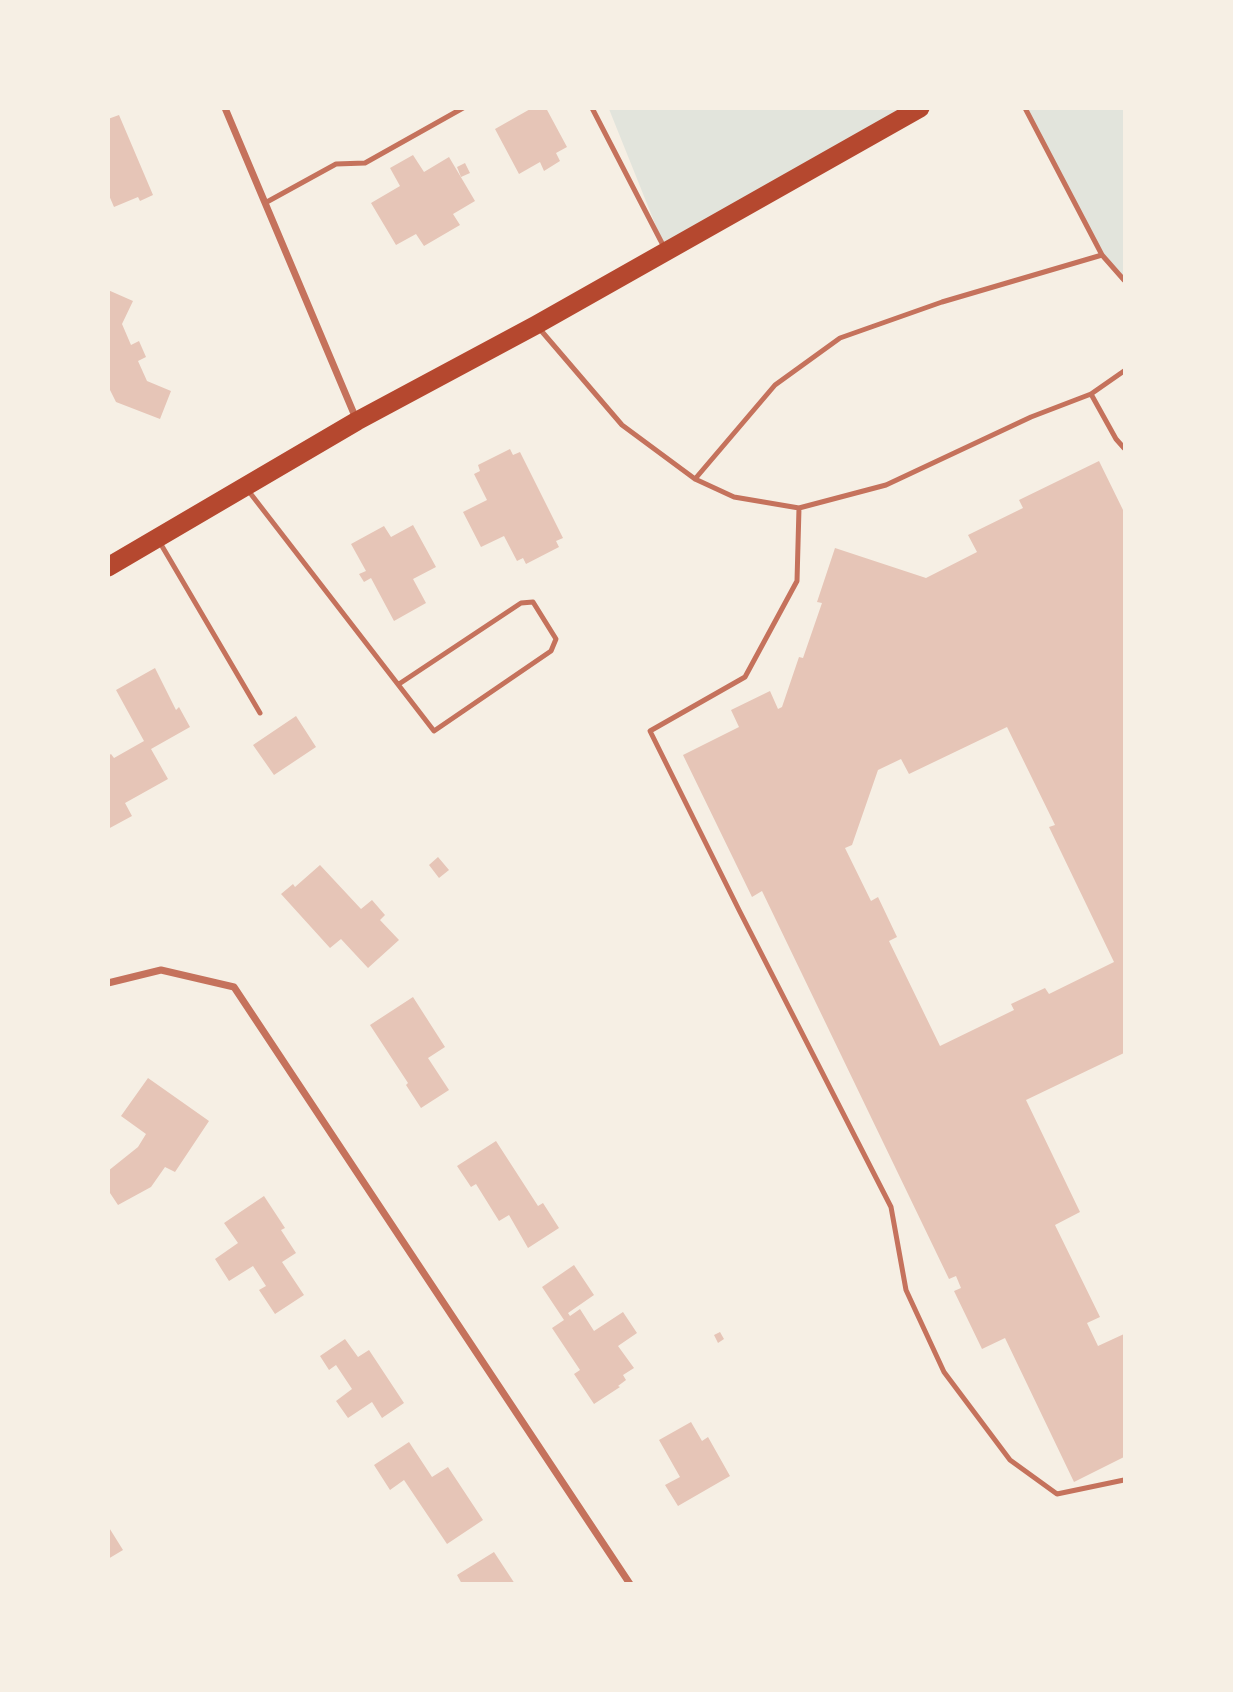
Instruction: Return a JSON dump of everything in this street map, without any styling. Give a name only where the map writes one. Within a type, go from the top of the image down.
[{"type":"highway","points":[[108,567],[357,421],[536,324],[920,108]]},
{"type":"street","points":[[225,108],[357,421]]},
{"type":"street","points":[[108,983],[161,970],[234,987],[630,1584]]},
{"type":"lane","points":[[265,204],[335,164],[365,163],[463,108]]},
{"type":"lane","points":[[592,108],[666,251]]},
{"type":"lane","points":[[1024,108],[1102,255],[1125,280]]},
{"type":"lane","points":[[695,479],[775,385],[840,338],[942,302],[1102,255]]},
{"type":"lane","points":[[536,324],[622,425],[695,479],[734,497],[799,508],[887,485],[1031,417],[1091,394],[1125,371]]},
{"type":"lane","points":[[1091,394],[1116,439],[1125,448]]},
{"type":"lane","points":[[245,487],[434,731],[551,651],[556,639],[533,602],[521,603],[399,684]]},
{"type":"lane","points":[[799,508],[797,581],[745,677],[650,731],[891,1207],[906,1290],[944,1371],[1010,1460],[1056,1494],[1125,1480]]},
{"type":"lane","points":[[157,538],[260,713]]},
{"type":"shaded area","points":[[609,109],[920,109],[666,251]]},
{"type":"shaded area","points":[[1025,109],[1124,109],[1124,280],[1102,255]]},
{"type":"building","points":[[532,108],[546,108],[567,147],[556,153],[560,161],[544,171],[540,162],[519,174],[495,129]]},
{"type":"building","points":[[119,115],[153,195],[140,201],[138,197],[114,207],[108,193],[108,119]]},
{"type":"building","points":[[413,155],[424,172],[449,157],[475,201],[453,214],[460,225],[424,246],[416,234],[396,245],[371,203],[400,186],[390,168]]},
{"type":"building","points":[[465,163],[470,173],[461,177],[457,167]]},
{"type":"building","points":[[108,290],[133,301],[122,324],[131,345],[139,341],[146,357],[138,361],[147,381],[171,391],[160,419],[116,402],[108,386]]},
{"type":"building","points":[[510,449],[513,455],[520,452],[563,538],[556,541],[559,547],[526,564],[523,558],[517,561],[504,536],[481,547],[463,512],[487,500],[474,474],[480,471],[478,465]]},
{"type":"building","points":[[1099,461],[1124,512],[1124,1053],[1026,1100],[1080,1212],[1055,1225],[1100,1317],[1087,1323],[1098,1346],[1124,1334],[1124,1457],[1074,1482],[1005,1338],[982,1349],[954,1291],[961,1288],[956,1276],[949,1279],[762,891],[752,897],[683,755],[739,727],[731,710],[770,691],[778,709],[782,707],[822,603],[817,602],[835,548],[926,578],[977,552],[968,535],[1023,508],[1019,500]],"holes":[[[1007,727],[1055,825],[1049,827],[1114,962],[1049,994],[1045,988],[1011,1004],[1014,1010],[940,1046],[889,941],[897,937],[878,897],[871,901],[845,848],[852,845],[878,770],[901,759],[909,774]]]},
{"type":"building","points":[[413,525],[436,567],[413,579],[426,603],[394,621],[371,578],[364,582],[359,574],[366,571],[351,544],[384,526],[391,537]]},
{"type":"building","points":[[155,668],[176,710],[179,707],[190,727],[151,749],[168,779],[125,803],[132,816],[108,829],[108,756],[111,754],[114,758],[144,741],[116,690]]},
{"type":"building","points":[[296,716],[316,747],[274,775],[253,745]]},
{"type":"building","points":[[438,857],[449,870],[439,878],[429,865]]},
{"type":"building","points":[[320,865],[361,909],[372,900],[385,915],[380,920],[399,940],[368,968],[341,939],[330,948],[281,894],[293,884],[295,887]]},
{"type":"building","points":[[413,997],[445,1047],[428,1058],[449,1090],[421,1108],[370,1025]]},
{"type":"building","points":[[148,1078],[209,1121],[175,1172],[165,1167],[151,1187],[118,1205],[108,1190],[108,1171],[138,1147],[146,1134],[121,1116]]},
{"type":"building","points":[[496,1141],[538,1206],[543,1203],[559,1228],[528,1248],[509,1215],[499,1221],[476,1184],[471,1187],[457,1166]]},
{"type":"building","points":[[264,1196],[285,1228],[281,1230],[296,1253],[282,1262],[304,1295],[275,1314],[259,1290],[266,1286],[253,1266],[229,1281],[215,1259],[238,1243],[224,1223]]},
{"type":"building","points":[[574,1265],[594,1295],[568,1313],[570,1316],[580,1309],[594,1331],[623,1312],[637,1333],[618,1346],[634,1368],[623,1375],[626,1380],[618,1386],[620,1387],[594,1404],[574,1374],[580,1370],[552,1328],[564,1320],[542,1287]]},
{"type":"building","points":[[720,1332],[724,1339],[718,1343],[714,1335]]},
{"type":"building","points":[[345,1339],[358,1357],[369,1350],[404,1403],[382,1418],[372,1402],[348,1418],[336,1401],[352,1389],[336,1365],[329,1370],[320,1356]]},
{"type":"building","points":[[691,1422],[702,1441],[708,1437],[730,1476],[678,1506],[665,1485],[680,1477],[659,1440]]},
{"type":"building","points":[[409,1442],[432,1477],[448,1467],[483,1520],[447,1544],[404,1480],[390,1490],[374,1465]]},
{"type":"building","points":[[108,1526],[123,1550],[108,1559]]},
{"type":"building","points":[[494,1552],[515,1584],[462,1584],[457,1575]]}]
